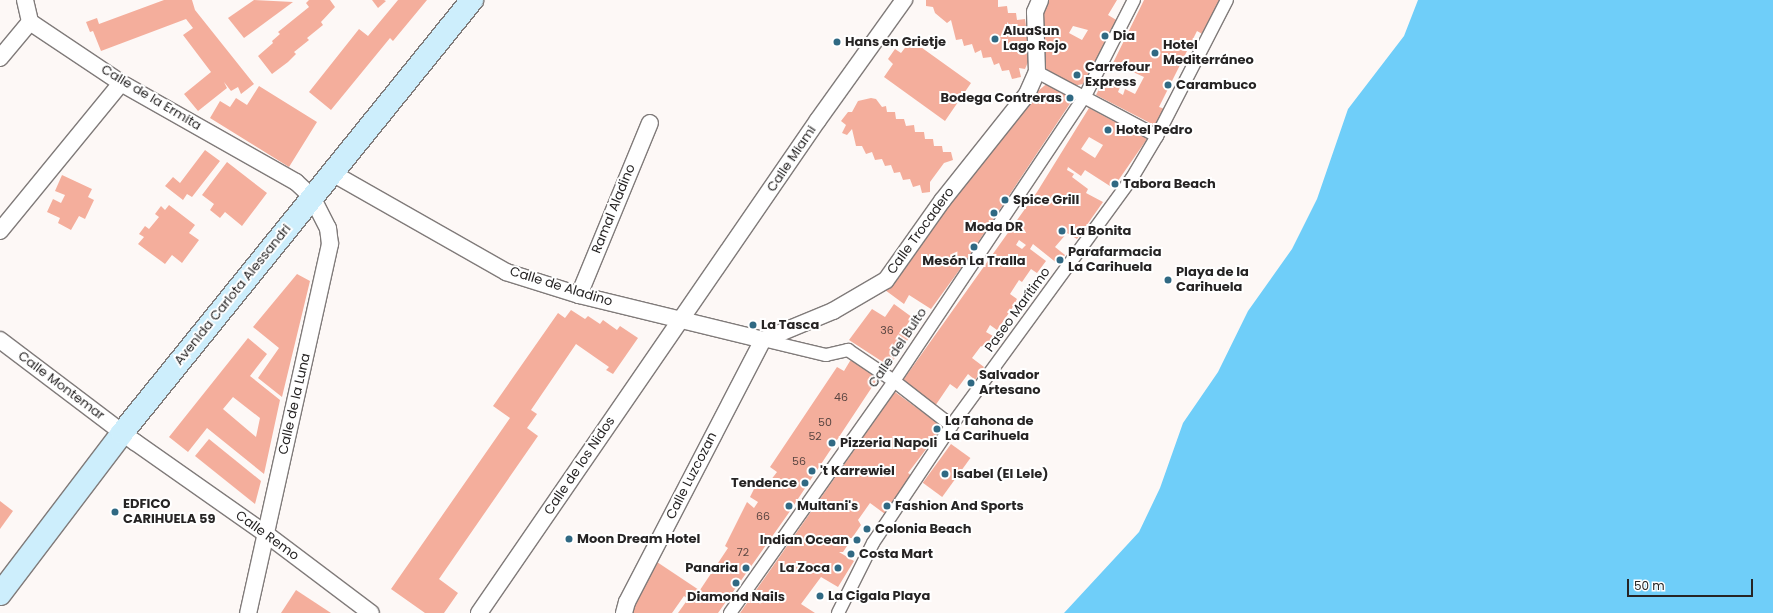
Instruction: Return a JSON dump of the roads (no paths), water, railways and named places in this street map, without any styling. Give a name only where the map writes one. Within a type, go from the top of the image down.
[{"type":"main road","name":"Avenida Carlota Alessandri","points":[[0,594],[122,433],[472,0]]},
{"type":"street","points":[[0,58],[30,22],[25,0]]},
{"type":"street","name":"Calle Miami","points":[[682,320],[818,120],[904,0]]},
{"type":"street","points":[[1040,0],[1035,12],[1037,72],[1086,96],[1157,136]]},
{"type":"street","name":"Calle del Bulto","points":[[730,613],[894,381],[1086,96],[1134,0]]},
{"type":"street","name":"Paseo Marítimo","points":[[838,613],[873,543],[952,426],[1132,178],[1157,136],[1227,0]]},
{"type":"street","name":"Calle de la Ermita","points":[[30,22],[122,83],[296,182],[312,197]]},
{"type":"street","name":"Calle Trocadero","points":[[763,340],[833,312],[886,280],[942,201],[1027,94],[1037,72]]},
{"type":"street","points":[[0,231],[122,83]]},
{"type":"street","name":"Ramal Aladino","points":[[579,295],[650,123]]},
{"type":"street","name":"Calle de Aladino","points":[[332,173],[506,272],[579,295],[763,340]]},
{"type":"street","name":"Calle de la Luna","points":[[248,613],[330,244],[328,228],[312,197]]},
{"type":"street","name":"Calle de los Nidos","points":[[479,613],[682,320]]},
{"type":"street","name":"Calle Montemar","points":[[0,340],[122,433]]},
{"type":"street","points":[[763,340],[826,355],[848,350],[894,381],[952,426]]},
{"type":"street","name":"Calle Luzcozan","points":[[624,613],[627,602],[763,340]]},
{"type":"street","name":"Calle Remo","points":[[122,433],[266,534],[371,613]]},
{"type":"water","points":[[1418,0],[1773,0],[1773,613],[1064,613],[1139,532],[1160,488],[1183,423],[1218,372],[1248,311],[1292,249],[1317,199],[1348,109],[1404,36]]},
{"type":"place","name":"Dia","points":[[1105,36]]},
{"type":"place","name":"AluaSun Lago Rojo","points":[[995,39]]},
{"type":"place","name":"Hans en Grietje","points":[[837,42]]},
{"type":"place","name":"Hotel Mediterráneo","points":[[1155,53]]},
{"type":"place","name":"Carrefour Express","points":[[1077,75]]},
{"type":"place","name":"Carambuco","points":[[1168,85]]},
{"type":"place","name":"Bodega Contreras","points":[[1070,98]]},
{"type":"place","name":"Hotel Pedro","points":[[1108,130]]},
{"type":"place","name":"Tabora Beach","points":[[1115,184]]},
{"type":"place","name":"Spice Grill","points":[[1005,200]]},
{"type":"place","name":"Moda DR","points":[[994,213]]},
{"type":"place","name":"La Bonita","points":[[1062,231]]},
{"type":"place","name":"Mesón La Tralla","points":[[974,247]]},
{"type":"place","name":"Parafarmacia La Carihuela","points":[[1060,260]]},
{"type":"place","name":"Playa de la Carihuela","points":[[1168,280]]},
{"type":"place","name":"La Tasca","points":[[753,325]]},
{"type":"place","name":"Salvador Artesano","points":[[971,383]]},
{"type":"place","name":"La Tahona de La Carihuela","points":[[937,429]]},
{"type":"place","name":"Pizzeria Napoli","points":[[832,443]]},
{"type":"place","name":"'t Karrewiel","points":[[812,471]]},
{"type":"place","name":"Isabel (El Lele)","points":[[945,474]]},
{"type":"place","name":"Tendence","points":[[805,483]]},
{"type":"place","name":"Multani's","points":[[789,506]]},
{"type":"place","name":"Fashion And Sports","points":[[887,506]]},
{"type":"place","name":"EDFICO CARIHUELA 59","points":[[115,512]]},
{"type":"place","name":"Colonia Beach","points":[[867,529]]},
{"type":"place","name":"Moon Dream Hotel","points":[[569,539]]},
{"type":"place","name":"Indian Ocean","points":[[857,540]]},
{"type":"place","name":"Costa Mart","points":[[851,554]]},
{"type":"place","name":"Panaria","points":[[746,568]]},
{"type":"place","name":"La Zoca","points":[[838,568]]},
{"type":"place","name":"Diamond Nails","points":[[736,583]]},
{"type":"place","name":"La Cigala Playa","points":[[820,596]]}]
